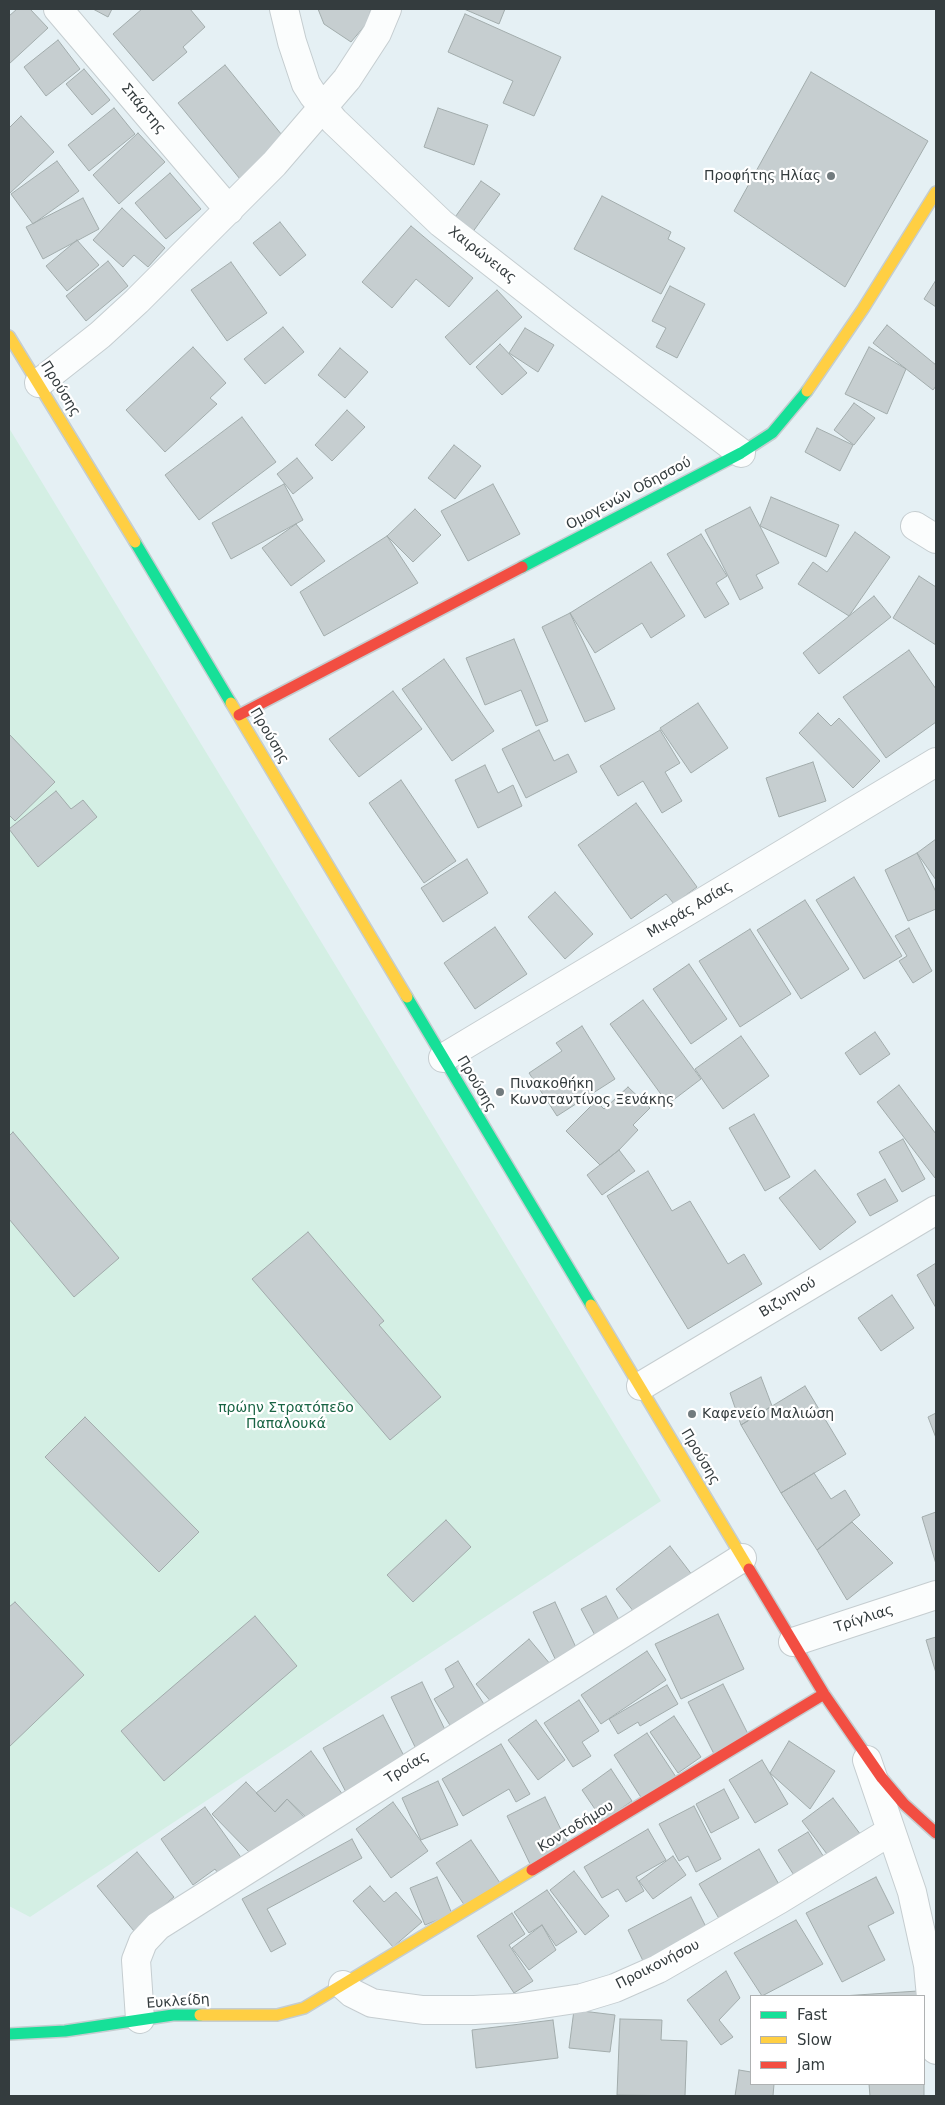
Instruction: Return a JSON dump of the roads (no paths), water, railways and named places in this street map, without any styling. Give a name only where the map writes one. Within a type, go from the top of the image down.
[{"type":"street","name":"Σπάρτης","points":[[58,9],[229,210]]},
{"type":"street","name":"Χαιρώνειας","points":[[284,9],[292,42],[306,84],[323,109],[448,228],[564,319],[741,452]]},
{"type":"street","points":[[39,383],[100,335],[137,301],[274,164],[348,79],[377,33],[388,9]]},
{"type":"street","name":"Ομογενών Οδησσού","points":[[239,715],[741,452],[772,433],[801,401],[863,309],[936,192]]},
{"type":"street","name":"Προύσης","points":[[9,336],[239,715],[824,1694],[864,1754],[904,1804],[936,1833]]},
{"type":"street","name":"Μικράς Ασίας","points":[[443,1058],[936,762]]},
{"type":"street","name":"Βιζυηνού","points":[[641,1386],[936,1210]]},
{"type":"street","name":"Τροίας","points":[[140,2019],[136,1960],[143,1942],[158,1926],[742,1558]]},
{"type":"street","name":"Τρίγλιας","points":[[792,1642],[936,1595]]},
{"type":"street","name":"Κοντοδήμου","points":[[343,1985],[824,1694]]},
{"type":"street","points":[[864,1754],[912,1892],[933,1976],[936,2050]]},
{"type":"street","name":"Προικονήσου","points":[[343,1985],[352,1993],[372,2003],[423,2010],[516,2008],[582,1998],[615,1988],[658,1969],[780,1899],[891,1831]]},
{"type":"street","name":"Ευκλείδη","points":[[9,2034],[65,2031],[173,2015],[277,2015],[304,2008],[343,1985]]},
{"type":"place","name":"Προφήτης Ηλίας","points":[[831,176]]},
{"type":"place","name":"Πινακοθήκη Κωνσταντίνος Ξενάκης","points":[[500,1092]]},
{"type":"place","name":"Καφενείο Μαλιώση","points":[[692,1414]]},
{"type":"park label","name":"πρώην Στρατόπεδο Παπαλουκά","points":[[286,1416]]}]
